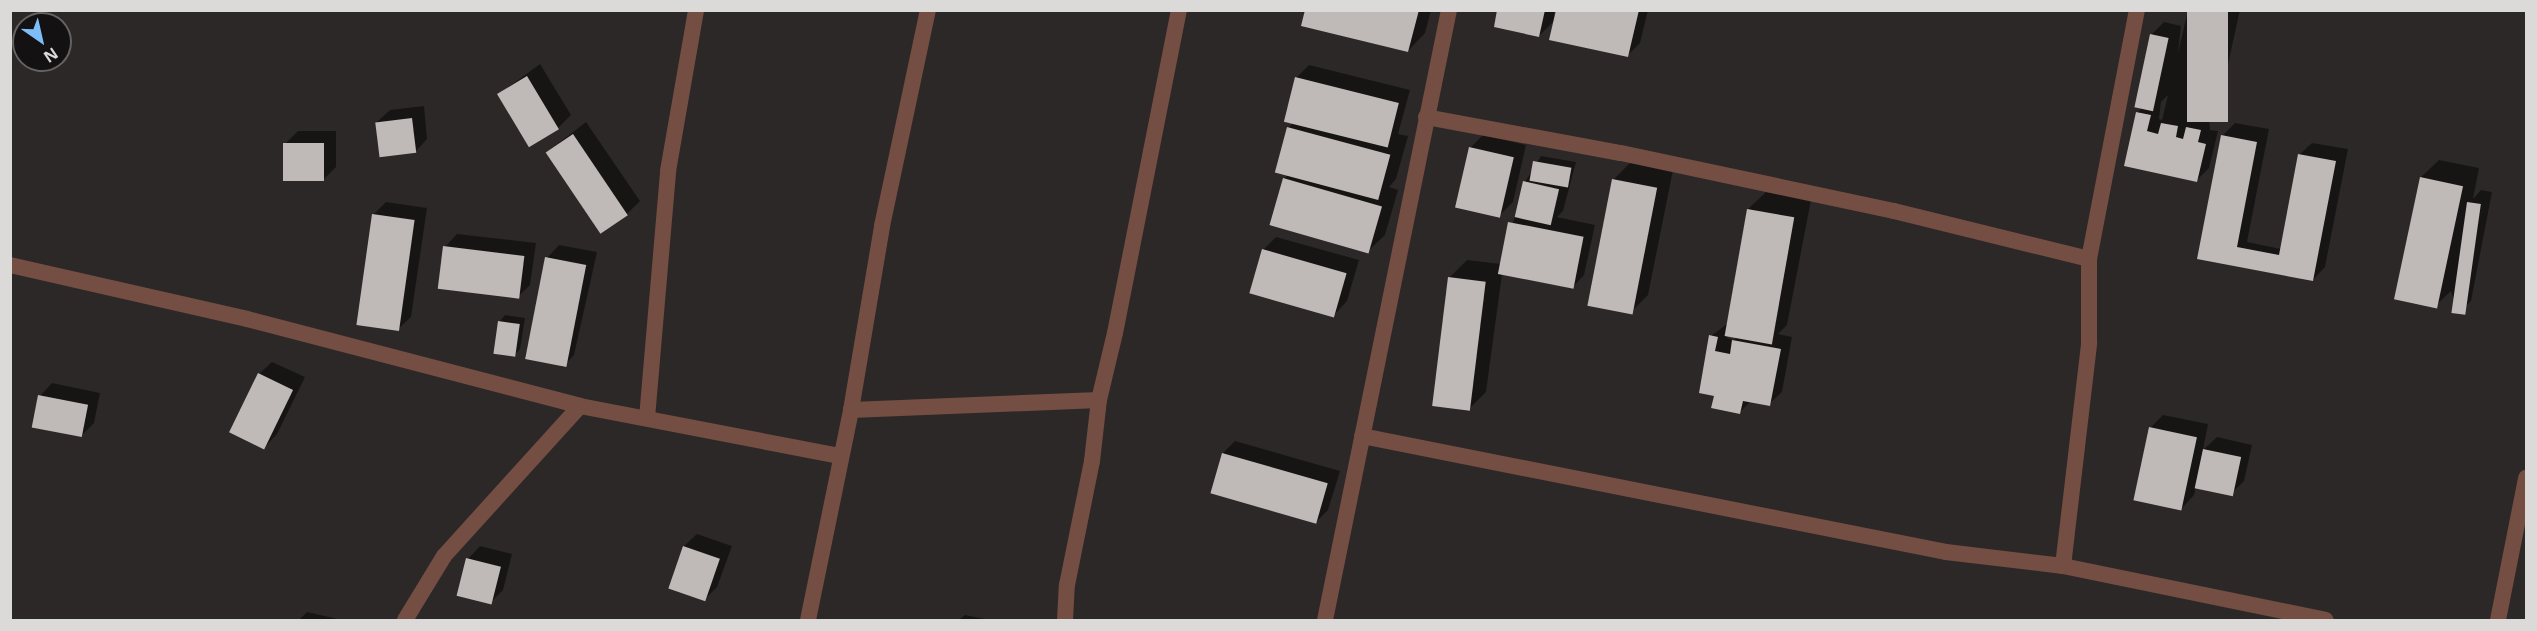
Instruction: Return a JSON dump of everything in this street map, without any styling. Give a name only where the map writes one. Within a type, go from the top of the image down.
[{"type":"street","points":[[648,418],[668,171],[696,10]]},
{"type":"street","points":[[808,621],[851,410],[882,225],[928,10]]},
{"type":"street","points":[[1065,621],[1067,585],[1092,461],[1099,400],[1116,333],[1179,10]]},
{"type":"street","points":[[1325,621],[1449,10]]},
{"type":"street","points":[[2063,566],[2089,344],[2089,259],[2137,10]]},
{"type":"street","points":[[1426,117],[1621,153],[1860,204],[2089,259]]},
{"type":"street","points":[[10,265],[247,319],[580,406],[840,456]]},
{"type":"street","points":[[851,410],[1099,400]]},
{"type":"street","points":[[405,621],[444,556],[580,406]]},
{"type":"street","points":[[1362,436],[1946,552],[2063,566],[2326,621]]},
{"type":"street","points":[[2498,621],[2526,478]]},
{"type":"building","points":[[1305,10],[1419,10],[1408,52],[1301,26]]},
{"type":"building","points":[[1497,10],[1545,10],[1539,37],[1494,27]]},
{"type":"building","points":[[1556,10],[1639,10],[1628,57],[1549,40]]},
{"type":"building","points":[[2187,10],[2228,10],[2228,122],[2187,122]]},
{"type":"building","points":[[2150,34],[2169,38],[2153,111],[2134,107]]},
{"type":"building","points":[[527,76],[559,129],[529,147],[497,94]]},
{"type":"building","points":[[1295,77],[1399,103],[1388,148],[1284,122]]},
{"type":"building","points":[[2136,112],[2151,115],[2147,131],[2158,134],[2161,123],[2178,126],[2176,137],[2183,139],[2186,127],[2201,130],[2198,142],[2206,144],[2197,182],[2124,166]]},
{"type":"building","points":[[412,118],[416,153],[380,157],[375,123]]},
{"type":"building","points":[[1287,127],[1390,155],[1378,200],[1275,172]]},
{"type":"building","points":[[573,134],[628,215],[600,234],[546,152]]},
{"type":"building","points":[[2221,135],[2257,142],[2237,247],[2279,255],[2298,154],[2336,161],[2313,281],[2197,259]]},
{"type":"building","points":[[283,143],[324,143],[324,181],[283,181]]},
{"type":"building","points":[[1469,147],[1514,157],[1500,218],[1455,207]]},
{"type":"building","points":[[1533,161],[1571,168],[1568,187],[1530,181]]},
{"type":"building","points":[[2420,177],[2463,186],[2437,308],[2394,299]]},
{"type":"building","points":[[1283,178],[1382,206],[1369,253],[1269,225]]},
{"type":"building","points":[[1612,179],[1657,188],[1633,314],[1587,306]]},
{"type":"building","points":[[1523,181],[1559,189],[1551,225],[1515,217]]},
{"type":"building","points":[[2467,202],[2481,204],[2465,315],[2451,313]]},
{"type":"building","points":[[1747,209],[1794,217],[1772,344],[1725,336]]},
{"type":"building","points":[[372,214],[415,220],[399,331],[356,325]]},
{"type":"building","points":[[1508,222],[1584,237],[1573,289],[1498,274]]},
{"type":"building","points":[[443,246],[524,256],[519,299],[438,289]]},
{"type":"building","points":[[1262,249],[1347,273],[1334,317],[1249,293]]},
{"type":"building","points":[[545,257],[586,265],[566,367],[525,359]]},
{"type":"building","points":[[1448,277],[1486,282],[1470,411],[1432,406]]},
{"type":"building","points":[[498,321],[520,324],[515,357],[493,354]]},
{"type":"building","points":[[1709,335],[1718,337],[1715,351],[1730,354],[1732,340],[1781,349],[1770,406],[1743,401],[1740,414],[1711,408],[1714,396],[1699,393]]},
{"type":"building","points":[[258,373],[293,390],[264,449],[229,432]]},
{"type":"building","points":[[38,395],[88,405],[82,437],[32,427]]},
{"type":"building","points":[[2149,427],[2197,437],[2181,511],[2133,500]]},
{"type":"building","points":[[2203,449],[2241,457],[2233,496],[2195,488]]},
{"type":"building","points":[[1222,453],[1328,483],[1316,524],[1210,493]]},
{"type":"building","points":[[683,546],[720,559],[705,601],[668,589]]},
{"type":"building","points":[[466,558],[501,567],[491,605],[457,596]]}]
